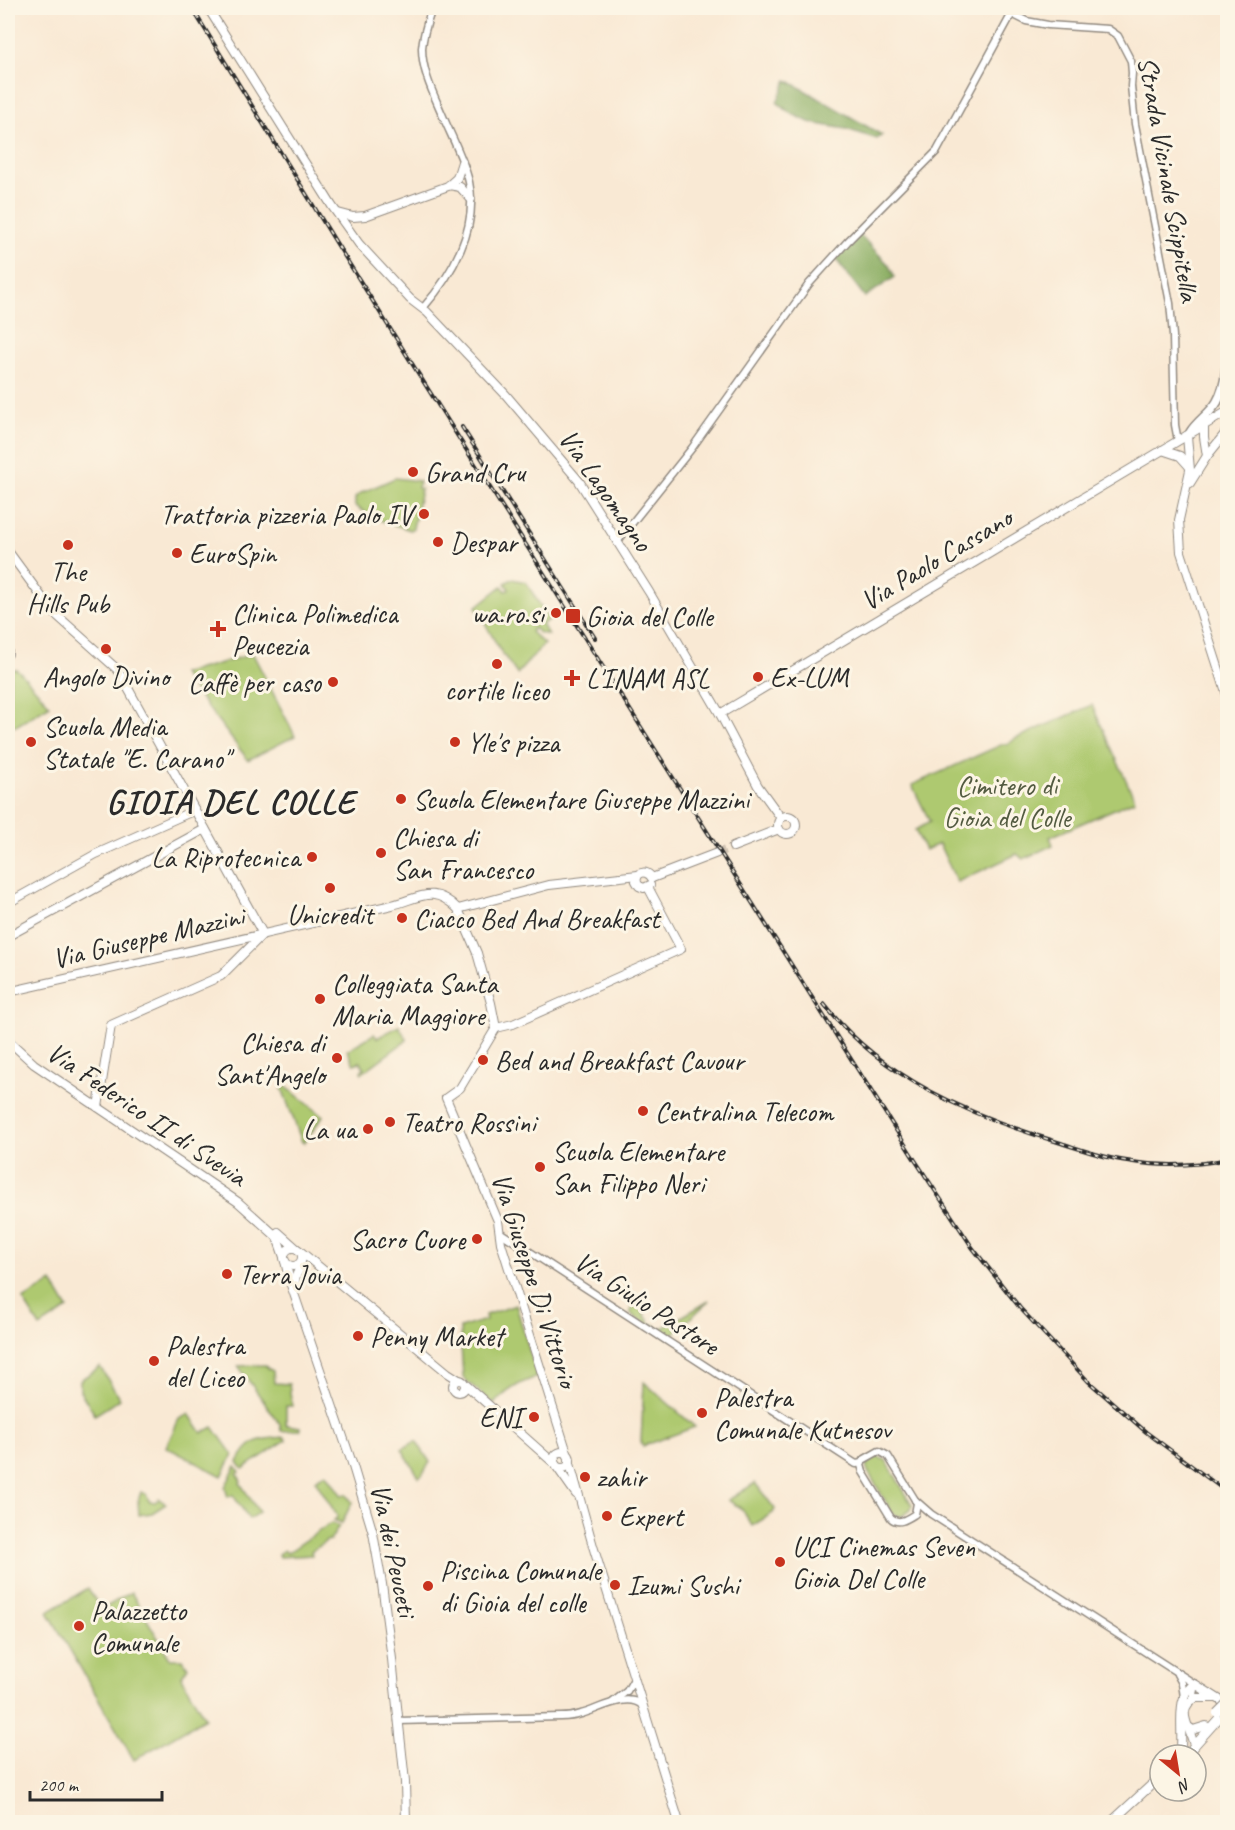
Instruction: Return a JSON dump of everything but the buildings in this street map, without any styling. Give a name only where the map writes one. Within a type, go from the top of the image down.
[{"type":"highway","points":[[1190,434],[1194,426],[1214,406],[1222,391],[1226,365],[1227,300]]},
{"type":"main road","name":"Via Lagomagno","points":[[208,8],[353,237],[395,284],[423,308],[506,395],[567,465],[617,542],[720,714],[758,786],[781,818]]},
{"type":"main road","points":[[452,184],[459,175],[462,162]]},
{"type":"main road","points":[[345,225],[452,184],[461,178],[469,181]]},
{"type":"main road","points":[[452,184],[460,187],[471,199]]},
{"type":"main road","points":[[336,212],[355,220]]},
{"type":"main road","points":[[353,237],[355,220]]},
{"type":"main road","name":"Via Paolo Cassano","points":[[720,714],[1227,411]]},
{"type":"main road","points":[[1204,425],[1207,456]]},
{"type":"main road","points":[[1187,488],[1227,430]]},
{"type":"main road","points":[[1204,437],[1190,434],[1190,470],[1179,520],[1181,552],[1227,698]]},
{"type":"main road","points":[[1162,450],[1180,456],[1190,470]]},
{"type":"main road","points":[[8,551],[52,611],[118,670],[263,934],[221,976],[111,1025],[98,1107]]},
{"type":"main road","points":[[8,610],[8,654]]},
{"type":"main road","points":[[8,732],[8,738]]},
{"type":"main road","points":[[8,903],[96,854],[195,810]]},
{"type":"main road","points":[[787,816],[795,822],[795,827],[788,834],[779,829],[778,822],[781,818],[787,816]]},
{"type":"main road","points":[[8,936],[205,829]]},
{"type":"main road","points":[[734,847],[779,829]]},
{"type":"main road","points":[[652,878],[717,853]]},
{"type":"main road","points":[[648,887],[681,949],[513,1023],[496,1028],[477,953],[458,909],[549,885],[646,873],[652,878]]},
{"type":"main road","points":[[638,875],[637,884],[641,887],[648,887]]},
{"type":"main road","points":[[648,887],[652,878]]},
{"type":"main road","name":"Via Giuseppe Mazzini","points":[[8,992],[392,905],[425,893],[435,895],[458,909]]},
{"type":"main road","name":"Via Giuseppe Di Vittorio","points":[[496,1028],[460,1088],[446,1098],[498,1221],[501,1243],[569,1458]]},
{"type":"main road","name":"Via Federico II di Svevia","points":[[8,1040],[27,1059],[238,1202],[331,1278]]},
{"type":"main road","points":[[279,1236],[285,1259],[299,1266],[313,1268],[331,1278],[475,1394],[539,1449],[569,1483],[581,1506]]},
{"type":"main road","points":[[285,1259],[288,1250],[298,1250],[302,1256],[295,1277],[296,1296]]},
{"type":"main road","name":"Via dei Peuceti","points":[[285,1259],[290,1282],[370,1521],[382,1584],[405,1782],[406,1822]]},
{"type":"main road","points":[[448,1373],[458,1392],[462,1385]]},
{"type":"main road","points":[[555,1465],[554,1459],[563,1443]]},
{"type":"main road","points":[[539,1449],[558,1454],[563,1453],[569,1458],[581,1506],[678,1822]]},
{"type":"main road","points":[[555,1465],[565,1467],[569,1458]]},
{"type":"main road","points":[[1192,1742],[1185,1739],[1181,1718],[1188,1698],[1188,1690],[1195,1684],[1227,1705]]},
{"type":"main road","points":[[1188,1698],[1215,1698]]},
{"type":"main road","points":[[1194,1743],[1220,1716],[1227,1705]]},
{"type":"main road","points":[[1192,1742],[1227,1705]]},
{"type":"main road","points":[[1192,1742],[1220,1716]]},
{"type":"main road","points":[[1184,1728],[1193,1730],[1206,1726]]},
{"type":"main road","points":[[1183,1743],[1184,1728]]},
{"type":"main road","points":[[1111,1822],[1148,1790]]},
{"type":"main road","points":[[1116,1822],[1148,1795]]},
{"type":"street","points":[[423,308],[442,284],[462,247],[469,221],[471,199],[469,181],[424,66],[423,42],[432,8]]},
{"type":"street","points":[[617,542],[692,448],[813,279],[937,151],[1013,11]]},
{"type":"street","name":"Strada Vicinale Scippitella","points":[[1013,11],[1026,21],[1040,24],[1108,29],[1118,36],[1131,61],[1131,86],[1137,132],[1170,303],[1176,442]]},
{"type":"street","name":"Via Giulio Pastore","points":[[501,1233],[838,1453],[856,1464],[862,1463]]},
{"type":"street","points":[[915,1512],[917,1506],[915,1500],[886,1454],[875,1452],[864,1458],[862,1463],[864,1474],[891,1518],[903,1521],[915,1512],[924,1511],[932,1514]]},
{"type":"street","points":[[915,1500],[932,1514],[1195,1684]]},
{"type":"street","points":[[1174,1671],[1188,1698]]},
{"type":"street","points":[[620,1699],[632,1686],[634,1679]]},
{"type":"street","points":[[398,1721],[561,1717],[581,1714],[639,1693]]},
{"type":"street","points":[[620,1699],[636,1702],[643,1707]]},
{"type":"green space","points":[[787,80],[882,135],[877,139],[846,129],[811,123],[790,113],[777,102]]},
{"type":"green space","points":[[859,234],[888,264],[895,277],[865,297],[835,258]]},
{"type":"green space","points":[[395,478],[419,481],[418,488],[421,489],[413,528],[410,530],[374,518],[355,506],[355,498],[359,494]]},
{"type":"green space","points":[[512,579],[526,582],[549,620],[542,624],[548,635],[540,634],[534,628],[531,632],[544,644],[517,674],[500,650],[476,607],[502,586],[506,591],[509,589],[505,583]]},
{"type":"green space","points":[[253,654],[295,736],[248,760],[182,674]]},
{"type":"green space","points":[[11,669],[20,672],[50,705],[16,726],[11,725],[8,721]]},
{"type":"green space","name":"Cimitero di Gioia del Colle","points":[[1092,705],[1135,800],[1050,837],[1053,845],[1023,859],[1017,854],[957,882],[939,844],[925,850],[915,830],[930,822],[912,785],[1003,744],[1007,745],[1015,739]]},
{"type":"green space","points":[[399,1026],[407,1040],[362,1073],[364,1068],[360,1062],[354,1064],[347,1050],[374,1034],[377,1038]]},
{"type":"green space","points":[[285,1086],[323,1116],[304,1143],[282,1088]]},
{"type":"green space","points":[[52,1282],[68,1309],[40,1327],[23,1300]]},
{"type":"green space","points":[[709,1301],[669,1338],[632,1315],[630,1311],[638,1304],[651,1325],[654,1324],[659,1330]]},
{"type":"green space","points":[[516,1305],[537,1377],[514,1388],[494,1404],[463,1378],[460,1328],[486,1320],[485,1315]]},
{"type":"green space","points":[[266,1365],[273,1371],[274,1383],[289,1384],[292,1406],[286,1406],[286,1425],[300,1427],[300,1430],[281,1431],[280,1424],[238,1366]]},
{"type":"green space","points":[[100,1367],[120,1399],[95,1415],[80,1391],[80,1380]]},
{"type":"green space","points":[[644,1382],[695,1427],[643,1446],[641,1441]]},
{"type":"green space","points":[[189,1414],[202,1433],[213,1427],[233,1455],[222,1476],[166,1447],[179,1419]]},
{"type":"green space","points":[[284,1437],[286,1440],[243,1469],[238,1462],[247,1448],[256,1441]]},
{"type":"green space","points":[[416,1441],[430,1462],[419,1477],[402,1449]]},
{"type":"green space","points":[[877,1457],[886,1460],[912,1505],[911,1510],[900,1517],[893,1514],[867,1470],[866,1465]]},
{"type":"green space","points":[[236,1466],[240,1472],[237,1474],[240,1483],[259,1512],[249,1519],[233,1495],[228,1497],[225,1487]]},
{"type":"green space","points":[[326,1473],[342,1496],[346,1494],[352,1502],[342,1523],[334,1520],[338,1517],[315,1480]]},
{"type":"green space","points":[[755,1483],[775,1509],[773,1513],[752,1526],[742,1509],[728,1500]]},
{"type":"green space","points":[[141,1492],[146,1494],[149,1501],[155,1502],[159,1499],[166,1504],[152,1513],[139,1515],[138,1501]]},
{"type":"green space","points":[[331,1523],[339,1526],[330,1541],[328,1540],[311,1551],[312,1555],[279,1557],[278,1554],[284,1550],[287,1553]]},
{"type":"green space","points":[[88,1588],[101,1610],[131,1592],[170,1659],[183,1659],[188,1667],[181,1677],[205,1718],[134,1760],[48,1612]]},
{"type":"tunnel","points":[[717,853],[733,847]]},
{"type":"railway","points":[[192,8],[340,249],[572,618],[972,1247],[1020,1308],[1088,1381],[1146,1432],[1228,1493]]},
{"type":"railway","points":[[462,427],[595,638]]},
{"type":"railway","points":[[824,1004],[847,1030],[901,1074],[931,1092],[995,1121],[1119,1160],[1178,1165],[1228,1159]]},
{"type":"place","name":"Grand Cru","points":[[413,472]]},
{"type":"place","name":"Trattoria pizzeria Paolo IV","points":[[424,514]]},
{"type":"place","name":"Despar","points":[[438,542]]},
{"type":"place","name":"The Hills Pub","points":[[68,545]]},
{"type":"place","name":"EuroSpin","points":[[177,553]]},
{"type":"place","name":"wa.ro.si","points":[[556,613]]},
{"type":"place","name":"Gioia del Colle","points":[[573,616]]},
{"type":"place","name":"Clinica Polimedica Peucezia","points":[[218,629]]},
{"type":"place","name":"Angolo Divino","points":[[106,649]]},
{"type":"place","name":"cortile liceo","points":[[497,664]]},
{"type":"place","name":"Ex-LUM","points":[[758,677]]},
{"type":"place","name":"L'INAM ASL","points":[[572,678]]},
{"type":"place","name":"Caffè per caso","points":[[333,682]]},
{"type":"place","name":"Scuola Media Statale \"E. Carano\"","points":[[31,742]]},
{"type":"place","name":"Yle's pizza","points":[[455,742]]},
{"type":"place","name":"Scuola Elementare Giuseppe Mazzini","points":[[401,799]]},
{"type":"place","name":"Chiesa di San Francesco","points":[[381,853]]},
{"type":"place","name":"La Riprotecnica","points":[[312,857]]},
{"type":"place","name":"Unicredit","points":[[330,888]]},
{"type":"place","name":"Ciacco Bed And Breakfast","points":[[402,918]]},
{"type":"place","name":"Colleggiata Santa Maria Maggiore","points":[[320,999]]},
{"type":"place","name":"Chiesa di Sant'Angelo","points":[[337,1058]]},
{"type":"place","name":"Bed and Breakfast Cavour","points":[[483,1060]]},
{"type":"place","name":"Centralina Telecom","points":[[643,1111]]},
{"type":"place","name":"Teatro Rossini","points":[[390,1122]]},
{"type":"place","name":"La ua","points":[[368,1129]]},
{"type":"place","name":"Scuola Elementare San Filippo Neri","points":[[540,1167]]},
{"type":"place","name":"Sacro Cuore","points":[[477,1239]]},
{"type":"place","name":"Terra Jovia","points":[[227,1274]]},
{"type":"place","name":"Penny Market","points":[[358,1336]]},
{"type":"place","name":"Palestra del Liceo","points":[[154,1361]]},
{"type":"place","name":"Palestra Comunale Kutnesov","points":[[702,1413]]},
{"type":"place","name":"ENI","points":[[534,1417]]},
{"type":"place","name":"zahir","points":[[585,1477]]},
{"type":"place","name":"Expert","points":[[607,1516]]},
{"type":"place","name":"UCI Cinemas Seven Gioia Del Colle","points":[[780,1562]]},
{"type":"place","name":"Izumi Sushi","points":[[615,1585]]},
{"type":"place","name":"Piscina Comunale di Gioia del colle","points":[[428,1586]]},
{"type":"place","name":"Palazzetto Comunale","points":[[79,1626]]},
{"type":"district","name":"GIOIA DEL COLLE","points":[[231,801]]}]
